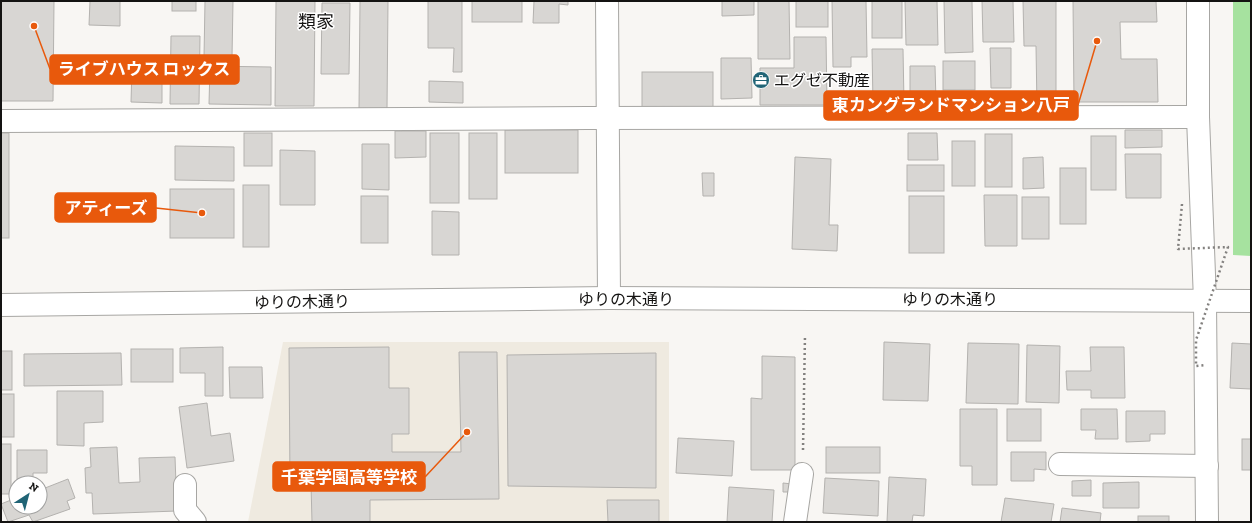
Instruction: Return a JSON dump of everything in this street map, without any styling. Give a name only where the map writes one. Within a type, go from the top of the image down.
[{"type":"street","points":[[607,1],[609,298]]},
{"type":"street","points":[[1198,1],[1198,118],[1205,300],[1207,522]]},
{"type":"street","points":[[1,121],[608,118],[1198,118]]},
{"type":"street","name":"ゆりの木通り","points":[[1,305],[609,298],[1251,301]]},
{"type":"street","points":[[1060,464],[1207,466]]},
{"type":"street","points":[[795,522],[802,474]]},
{"type":"street","points":[[185,485],[185,510],[195,522]]},
{"type":"path","points":[[1182,204],[1178,249],[1228,247],[1196,340],[1196,366],[1206,365]]},
{"type":"path","points":[[802,474],[805,335]]},
{"type":"shaded area","points":[[283,342],[669,342],[669,522],[248,522]]},
{"type":"green space","points":[[1233,1],[1251,1],[1251,256],[1233,255]]},
{"type":"building","points":[[1,1],[54,1],[53,101],[1,101]]},
{"type":"building","points":[[90,1],[120,1],[120,26],[89,25]]},
{"type":"building","points":[[172,1],[196,1],[196,11],[172,11]]},
{"type":"building","points":[[205,1],[233,1],[232,57],[204,57]]},
{"type":"building","points":[[276,1],[315,1],[314,106],[275,106]]},
{"type":"building","points":[[360,1],[388,1],[387,109],[359,109]]},
{"type":"building","points":[[428,1],[462,1],[462,72],[453,72],[454,48],[428,48]]},
{"type":"building","points":[[472,1],[522,1],[522,22],[472,22]]},
{"type":"building","points":[[534,1],[568,1],[568,5],[559,4],[559,23],[533,23]]},
{"type":"building","points":[[722,1],[754,1],[754,15],[722,16]]},
{"type":"building","points":[[758,1],[789,1],[790,59],[758,59]]},
{"type":"building","points":[[796,1],[828,1],[828,27],[796,27]]},
{"type":"building","points":[[832,1],[866,1],[867,57],[851,57],[851,67],[833,67]]},
{"type":"building","points":[[872,1],[902,1],[902,38],[872,38]]},
{"type":"building","points":[[905,1],[937,1],[938,45],[906,45]]},
{"type":"building","points":[[944,1],[972,1],[973,52],[945,53]]},
{"type":"building","points":[[982,1],[1013,1],[1014,42],[983,42]]},
{"type":"building","points":[[1023,1],[1056,1],[1056,108],[1037,108],[1036,46],[1024,46]]},
{"type":"building","points":[[1073,1],[1156,1],[1157,22],[1120,22],[1121,59],[1157,59],[1158,102],[1074,102]]},
{"type":"building","points":[[322,3],[350,3],[349,74],[321,74]]},
{"type":"building","points":[[171,36],[200,36],[199,104],[170,104]]},
{"type":"building","points":[[794,37],[826,37],[827,105],[760,105],[760,68],[794,68]]},
{"type":"building","points":[[990,48],[1011,48],[1011,88],[991,88]]},
{"type":"building","points":[[872,49],[903,49],[904,103],[873,103]]},
{"type":"building","points":[[721,58],[751,58],[752,98],[721,99]]},
{"type":"building","points":[[943,61],[975,61],[975,90],[943,90]]},
{"type":"building","points":[[210,66],[271,67],[271,105],[209,104]]},
{"type":"building","points":[[910,66],[935,66],[936,101],[910,101]]},
{"type":"building","points":[[132,68],[162,68],[162,103],[131,102]]},
{"type":"building","points":[[642,72],[713,72],[713,111],[642,111]]},
{"type":"building","points":[[429,81],[463,82],[463,103],[429,102]]},
{"type":"building","points":[[505,130],[578,130],[578,173],[505,173]]},
{"type":"building","points":[[1125,130],[1162,130],[1162,147],[1125,148]]},
{"type":"building","points":[[395,131],[426,131],[426,157],[395,158]]},
{"type":"building","points":[[1,133],[9,133],[9,238],[1,238]]},
{"type":"building","points":[[244,133],[272,133],[272,166],[244,166]]},
{"type":"building","points":[[430,133],[459,133],[459,203],[430,203]]},
{"type":"building","points":[[469,133],[497,133],[497,199],[469,199]]},
{"type":"building","points":[[908,133],[937,133],[938,160],[908,160]]},
{"type":"building","points":[[985,134],[1012,134],[1012,187],[985,187]]},
{"type":"building","points":[[1091,136],[1116,136],[1116,190],[1091,190]]},
{"type":"building","points":[[952,141],[975,141],[975,186],[952,186]]},
{"type":"building","points":[[362,144],[389,144],[389,190],[362,189]]},
{"type":"building","points":[[175,146],[234,147],[234,181],[175,180]]},
{"type":"building","points":[[280,150],[315,151],[315,205],[280,205]]},
{"type":"building","points":[[1125,154],[1161,154],[1161,198],[1126,198]]},
{"type":"building","points":[[795,157],[831,159],[829,225],[838,225],[837,251],[792,249]]},
{"type":"building","points":[[1043,157],[1044,188],[1023,189],[1023,158]]},
{"type":"building","points":[[907,165],[944,165],[944,191],[907,191]]},
{"type":"building","points":[[1060,168],[1086,168],[1086,224],[1060,224]]},
{"type":"building","points":[[702,173],[714,173],[714,196],[703,196]]},
{"type":"building","points":[[243,185],[269,185],[269,247],[243,247]]},
{"type":"building","points":[[170,189],[234,189],[234,238],[170,238]]},
{"type":"building","points":[[984,195],[1017,195],[1017,246],[985,246]]},
{"type":"building","points":[[361,196],[388,196],[388,243],[361,243]]},
{"type":"building","points":[[909,196],[944,196],[944,253],[909,253]]},
{"type":"building","points":[[1022,197],[1049,197],[1049,239],[1022,239]]},
{"type":"building","points":[[432,211],[459,212],[459,255],[432,255]]},
{"type":"building","points":[[884,342],[930,344],[928,401],[883,400]]},
{"type":"building","points":[[968,343],[1019,344],[1018,404],[966,403]]},
{"type":"building","points":[[1232,343],[1251,344],[1251,389],[1230,388]]},
{"type":"building","points":[[1027,345],[1060,346],[1059,403],[1026,402]]},
{"type":"building","points":[[223,347],[223,396],[205,396],[205,373],[180,373],[180,348]]},
{"type":"building","points":[[389,347],[389,388],[409,388],[409,434],[392,434],[392,452],[461,452],[459,352],[497,352],[499,499],[370,500],[370,522],[312,522],[311,483],[290,483],[289,348]]},
{"type":"building","points":[[1090,347],[1124,347],[1125,398],[1091,398],[1091,390],[1067,390],[1066,371],[1091,371]]},
{"type":"building","points":[[131,349],[173,349],[173,382],[131,382]]},
{"type":"building","points":[[1,351],[12,351],[12,390],[1,390]]},
{"type":"building","points":[[121,353],[122,385],[24,386],[24,354]]},
{"type":"building","points":[[656,353],[656,488],[508,486],[507,355]]},
{"type":"building","points":[[762,356],[795,357],[795,470],[751,470],[751,398],[762,399]]},
{"type":"building","points":[[229,367],[262,367],[263,398],[230,398]]},
{"type":"building","points":[[57,391],[103,391],[103,422],[84,423],[84,446],[57,445]]},
{"type":"building","points":[[1,394],[14,394],[14,437],[1,437]]},
{"type":"building","points":[[207,403],[211,436],[230,433],[234,461],[187,468],[179,407]]},
{"type":"building","points":[[960,409],[997,409],[997,485],[972,485],[972,466],[960,466]]},
{"type":"building","points":[[1007,409],[1041,409],[1041,441],[1007,441]]},
{"type":"building","points":[[1081,409],[1117,409],[1118,439],[1095,439],[1096,430],[1081,430]]},
{"type":"building","points":[[1126,411],[1165,411],[1165,434],[1150,434],[1150,441],[1126,442]]},
{"type":"building","points":[[678,438],[734,441],[732,476],[676,473]]},
{"type":"building","points":[[1242,439],[1251,439],[1251,470],[1242,470]]},
{"type":"building","points":[[1,444],[11,444],[11,475],[8,475],[8,494],[1,494]]},
{"type":"building","points":[[117,447],[119,483],[140,482],[139,458],[175,457],[177,511],[93,514],[92,493],[86,493],[85,468],[91,467],[90,448]]},
{"type":"building","points":[[826,447],[880,447],[880,473],[826,473]]},
{"type":"building","points":[[17,450],[47,450],[47,473],[17,475]]},
{"type":"building","points":[[1011,452],[1046,452],[1046,470],[1034,469],[1034,481],[1011,481]]},
{"type":"building","points":[[889,477],[926,479],[924,516],[913,515],[912,522],[887,522]]},
{"type":"building","points":[[825,478],[879,481],[878,516],[823,513]]},
{"type":"building","points":[[68,479],[75,498],[67,501],[70,509],[33,522],[29,515],[48,515],[48,487]]},
{"type":"building","points":[[1091,480],[1091,496],[1072,496],[1072,481]]},
{"type":"building","points":[[1139,482],[1139,508],[1103,508],[1103,483]]},
{"type":"building","points":[[783,483],[792,484],[792,492],[783,492]]},
{"type":"building","points":[[729,487],[774,490],[772,522],[727,522]]},
{"type":"building","points":[[1005,498],[1054,504],[1051,522],[1001,522]]},
{"type":"building","points":[[607,500],[659,500],[659,522],[608,522]]},
{"type":"building","points":[[8,501],[8,515],[29,515],[8,522],[1,504]]},
{"type":"building","points":[[1062,508],[1101,513],[1100,522],[1060,522]]},
{"type":"building","points":[[1138,516],[1169,516],[1169,522],[1138,522]]},
{"type":"place","name":"ライブハウス ロックス","points":[[34,26]]},
{"type":"place","name":"東カングランドマンション八戸","points":[[1097,41]]},
{"type":"place","name":"エグゼ不動産","points":[[761,80]]},
{"type":"place","name":"アティーズ","points":[[202,213]]},
{"type":"place","name":"千葉学園高等学校","points":[[467,432]]},
{"type":"district","name":"類家","points":[[316,22]]}]
